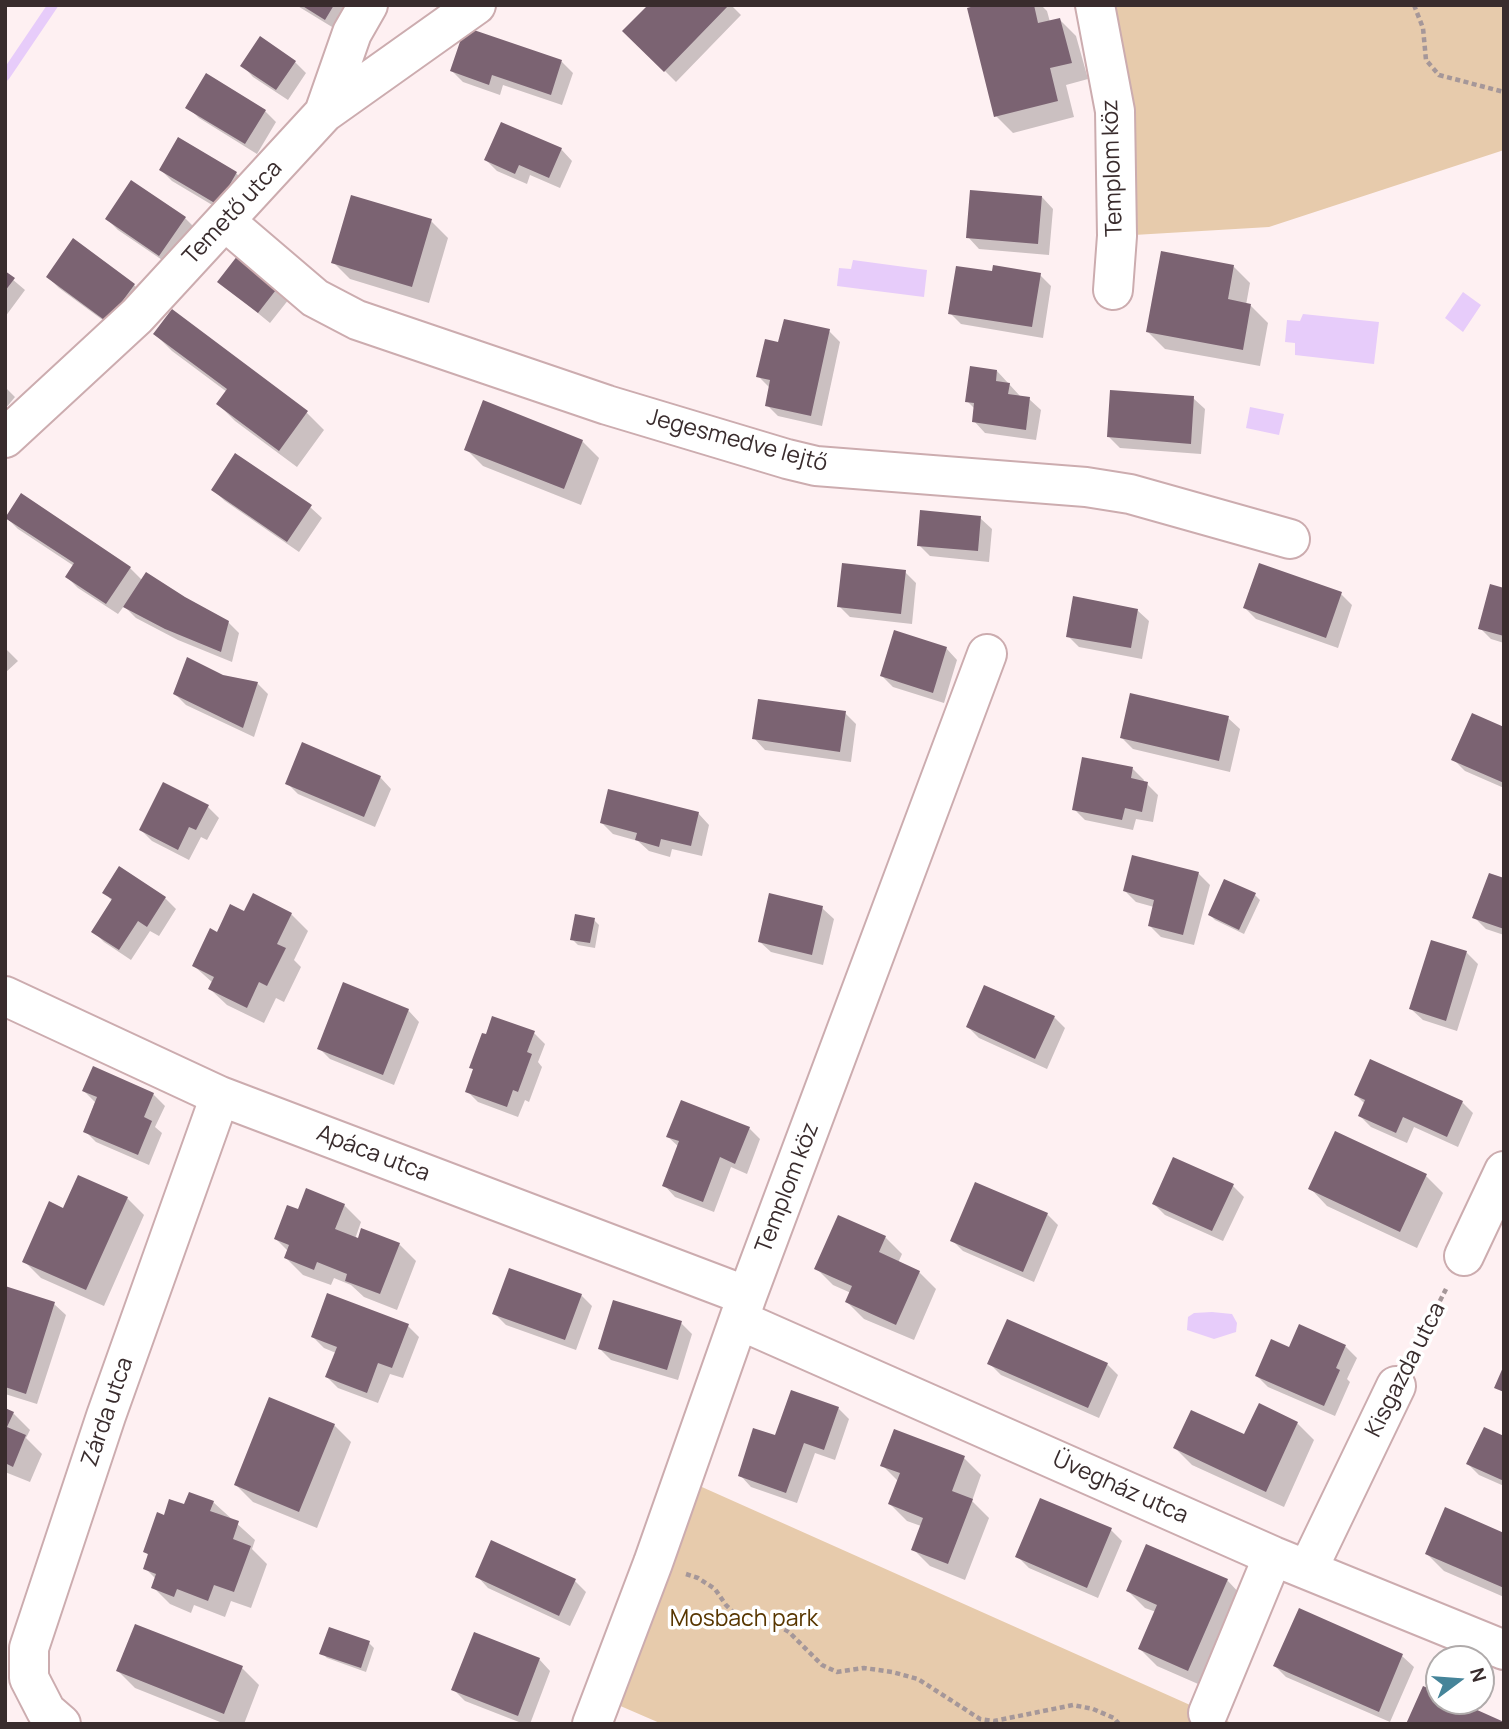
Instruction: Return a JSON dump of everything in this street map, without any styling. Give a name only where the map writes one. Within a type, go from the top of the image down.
[{"type":"street","points":[[324,113],[352,33],[368,5]]},
{"type":"street","name":"Temető utca","points":[[5,438],[72,379],[137,316],[324,113],[476,5]]},
{"type":"street","name":"Templom köz","points":[[1095,5],[1115,111],[1117,236],[1112,290]]},
{"type":"street","name":"Jegesmedve lejtő","points":[[226,222],[315,298],[357,320],[593,401],[787,459],[816,466],[1086,487],[1130,494],[1290,539]]},
{"type":"street","name":"Templom köz","points":[[592,1724],[653,1563],[743,1308],[987,654]]},
{"type":"street","name":"Apáca utca","points":[[5,996],[220,1096],[743,1308]]},
{"type":"street","name":"Zárda utca","points":[[61,1724],[46,1711],[29,1678],[29,1648],[110,1403],[220,1096]]},
{"type":"street","points":[[1464,1256],[1504,1171]]},
{"type":"street","name":"Üvegház utca","points":[[743,1308],[1291,1562],[1504,1650]]},
{"type":"street","name":"Kisgazda utca","points":[[1208,1713],[1291,1562],[1396,1386]]},
{"type":"path","points":[[1414,5],[1423,28],[1426,60],[1439,75],[1504,92]]},
{"type":"path","name":"Kisgazda utca","points":[[1396,1386],[1464,1256]]},
{"type":"path","points":[[653,1563],[698,1578],[715,1589],[726,1605],[748,1623],[776,1624],[789,1632],[822,1665],[837,1672],[864,1668],[918,1679],[980,1719],[994,1721],[1073,1705],[1093,1709],[1114,1718],[1119,1724]]},
{"type":"green space","points":[[1095,5],[1504,5],[1504,150],[1269,227],[1117,236]]},
{"type":"green space","name":"Mosbach park","points":[[684,1479],[1234,1724],[662,1724],[602,1698]]},
{"type":"shaded area","points":[[853,260],[927,270],[924,297],[837,286],[839,268],[851,269]]},
{"type":"shaded area","points":[[1463,292],[1481,305],[1463,332],[1445,318]]},
{"type":"shaded area","points":[[1303,314],[1379,322],[1374,364],[1295,355],[1295,343],[1285,342],[1287,320],[1300,321]]},
{"type":"shaded area","points":[[1250,407],[1284,414],[1279,435],[1246,428]]},
{"type":"shaded area","points":[[1194,1313],[1232,1314],[1237,1323],[1236,1332],[1214,1339],[1187,1330],[1188,1317]]},
{"type":"building","points":[[301,5],[334,5],[325,20]]},
{"type":"building","points":[[648,5],[729,5],[664,72],[622,31]]},
{"type":"building","points":[[978,5],[1034,5],[1038,23],[1060,18],[1072,63],[1050,68],[1058,101],[994,117],[967,8]]},
{"type":"building","points":[[465,27],[562,60],[551,95],[492,75],[489,85],[450,71]]},
{"type":"building","points":[[260,36],[296,61],[276,90],[240,66]]},
{"type":"building","points":[[206,73],[266,110],[245,144],[185,108]]},
{"type":"building","points":[[501,122],[562,148],[549,178],[519,165],[515,174],[484,160]]},
{"type":"building","points":[[178,137],[237,172],[218,205],[159,170]]},
{"type":"building","points":[[131,180],[186,217],[159,256],[105,219]]},
{"type":"building","points":[[970,190],[1042,196],[1038,244],[966,238]]},
{"type":"building","points":[[351,195],[432,219],[412,287],[331,263]]},
{"type":"building","points":[[73,238],[135,284],[107,322],[46,277]]},
{"type":"building","points":[[1161,251],[1234,265],[1228,299],[1251,304],[1243,350],[1146,332]]},
{"type":"building","points":[[238,255],[279,286],[258,313],[217,282]]},
{"type":"building","points":[[993,265],[1041,273],[1032,327],[948,314],[956,266],[992,271]]},
{"type":"building","points":[[5,271],[15,278],[5,291]]},
{"type":"building","points":[[172,309],[308,411],[279,451],[216,404],[227,389],[153,334]]},
{"type":"building","points":[[784,319],[830,329],[811,416],[765,406],[770,380],[756,377],[765,339],[778,342]]},
{"type":"building","points":[[970,366],[997,370],[996,381],[1010,383],[1008,394],[1030,397],[1026,430],[972,422],[974,403],[965,402]]},
{"type":"building","points":[[1110,390],[1194,396],[1191,444],[1107,437]]},
{"type":"building","points":[[483,400],[583,440],[564,489],[464,450]]},
{"type":"building","points":[[235,453],[312,505],[287,542],[211,490]]},
{"type":"building","points":[[21,493],[131,567],[106,604],[65,577],[74,563],[5,518]]},
{"type":"building","points":[[920,510],[981,516],[978,551],[917,546]]},
{"type":"building","points":[[842,563],[906,570],[901,614],[837,607]]},
{"type":"building","points":[[1259,563],[1342,592],[1326,638],[1243,608]]},
{"type":"building","points":[[146,572],[229,621],[221,652],[165,629],[123,607]]},
{"type":"building","points":[[1490,584],[1504,588],[1504,636],[1478,629]]},
{"type":"building","points":[[1073,596],[1138,609],[1131,648],[1066,637]]},
{"type":"building","points":[[894,630],[947,647],[933,693],[880,676]]},
{"type":"building","points":[[187,657],[223,675],[258,682],[243,728],[173,694]]},
{"type":"building","points":[[1130,693],[1229,716],[1219,761],[1120,738]]},
{"type":"building","points":[[758,699],[846,711],[840,752],[752,739]]},
{"type":"building","points":[[1472,713],[1504,727],[1504,783],[1451,760]]},
{"type":"building","points":[[302,742],[381,776],[364,817],[285,784]]},
{"type":"building","points":[[1082,757],[1133,767],[1131,778],[1148,782],[1142,812],[1125,808],[1122,820],[1072,810]]},
{"type":"building","points":[[163,782],[209,805],[196,830],[189,827],[178,850],[139,830]]},
{"type":"building","points":[[608,789],[699,812],[691,846],[661,839],[659,847],[635,840],[637,833],[600,823]]},
{"type":"building","points":[[1132,855],[1199,872],[1183,935],[1148,926],[1154,900],[1123,891]]},
{"type":"building","points":[[119,866],[166,897],[147,927],[138,921],[119,950],[91,932],[112,899],[102,893]]},
{"type":"building","points":[[1489,873],[1504,878],[1504,929],[1472,918]]},
{"type":"building","points":[[1224,879],[1256,893],[1239,930],[1208,915]]},
{"type":"building","points":[[253,893],[292,913],[277,944],[286,948],[267,986],[259,982],[247,1008],[208,989],[214,977],[192,966],[210,928],[217,932],[230,904],[244,911]]},
{"type":"building","points":[[769,893],[823,906],[812,955],[758,942]]},
{"type":"building","points":[[575,914],[595,918],[590,943],[570,940]]},
{"type":"building","points":[[1431,940],[1467,951],[1446,1021],[1409,1009]]},
{"type":"building","points":[[343,982],[409,1009],[383,1075],[317,1049]]},
{"type":"building","points":[[984,985],[1055,1016],[1035,1059],[966,1027]]},
{"type":"building","points":[[492,1016],[535,1031],[527,1052],[532,1054],[518,1092],[513,1090],[507,1107],[465,1092],[473,1069],[469,1068],[482,1033],[486,1034]]},
{"type":"building","points":[[1370,1059],[1463,1101],[1447,1137],[1403,1117],[1396,1133],[1358,1116],[1365,1100],[1354,1095]]},
{"type":"building","points":[[93,1066],[154,1093],[144,1117],[152,1121],[138,1155],[83,1132],[97,1097],[82,1091]]},
{"type":"building","points":[[681,1100],[750,1127],[735,1164],[720,1157],[703,1202],[662,1186],[679,1141],[666,1137]]},
{"type":"building","points":[[1335,1131],[1427,1174],[1400,1232],[1308,1189]]},
{"type":"building","points":[[1173,1157],[1234,1184],[1212,1231],[1152,1204]]},
{"type":"building","points":[[78,1175],[128,1197],[86,1290],[22,1262],[49,1201],[63,1208]]},
{"type":"building","points":[[975,1182],[1048,1213],[1023,1272],[950,1241]]},
{"type":"building","points":[[306,1188],[345,1204],[335,1229],[358,1238],[361,1228],[400,1243],[380,1294],[345,1281],[347,1274],[317,1262],[314,1270],[284,1258],[289,1245],[274,1239],[287,1205],[298,1209]]},
{"type":"building","points":[[838,1215],[886,1236],[879,1252],[920,1271],[896,1325],[845,1302],[852,1286],[814,1269]]},
{"type":"building","points":[[509,1268],[582,1294],[565,1340],[492,1314]]},
{"type":"building","points":[[5,1286],[55,1302],[26,1394],[5,1387]]},
{"type":"building","points":[[327,1293],[409,1324],[392,1368],[378,1363],[367,1393],[325,1377],[337,1347],[311,1337]]},
{"type":"building","points":[[613,1300],[682,1321],[667,1370],[598,1349]]},
{"type":"building","points":[[1007,1319],[1108,1363],[1088,1408],[987,1364]]},
{"type":"building","points":[[1299,1324],[1346,1345],[1336,1368],[1340,1370],[1324,1406],[1255,1376],[1271,1339],[1289,1347]]},
{"type":"building","points":[[1504,1365],[1504,1392],[1494,1388]]},
{"type":"building","points":[[791,1390],[839,1407],[824,1450],[804,1443],[786,1493],[738,1476],[753,1428],[775,1435]]},
{"type":"building","points":[[269,1397],[335,1424],[299,1512],[234,1485]]},
{"type":"building","points":[[1259,1403],[1298,1422],[1266,1492],[1173,1448],[1191,1410],[1244,1434]]},
{"type":"building","points":[[5,1408],[14,1412],[7,1427],[26,1435],[13,1467],[5,1463]]},
{"type":"building","points":[[1484,1427],[1504,1436],[1504,1481],[1466,1464]]},
{"type":"building","points":[[894,1429],[965,1456],[952,1491],[973,1499],[948,1564],[911,1550],[923,1518],[888,1504],[900,1473],[880,1466]]},
{"type":"building","points":[[189,1492],[214,1501],[210,1511],[239,1521],[233,1539],[251,1546],[234,1592],[214,1585],[208,1601],[177,1589],[174,1597],[151,1588],[156,1574],[143,1569],[148,1554],[143,1552],[157,1512],[164,1515],[169,1499],[184,1504]]},
{"type":"building","points":[[1040,1498],[1112,1528],[1087,1588],[1015,1557]]},
{"type":"building","points":[[1445,1507],[1504,1533],[1504,1588],[1425,1554]]},
{"type":"building","points":[[491,1540],[576,1579],[559,1616],[475,1577]]},
{"type":"building","points":[[1146,1544],[1228,1579],[1188,1671],[1138,1649],[1157,1605],[1126,1591]]},
{"type":"building","points":[[1299,1608],[1403,1654],[1379,1712],[1273,1666]]},
{"type":"building","points":[[135,1624],[243,1666],[224,1714],[116,1671]]},
{"type":"building","points":[[329,1627],[370,1641],[361,1668],[319,1654]]},
{"type":"building","points":[[474,1632],[540,1658],[518,1716],[451,1690]]},
{"type":"building","points":[[1423,1686],[1425,1715],[1488,1715],[1504,1722],[1504,1724],[1406,1724]]},
{"type":"waterway","points":[[5,76],[53,5]]}]
